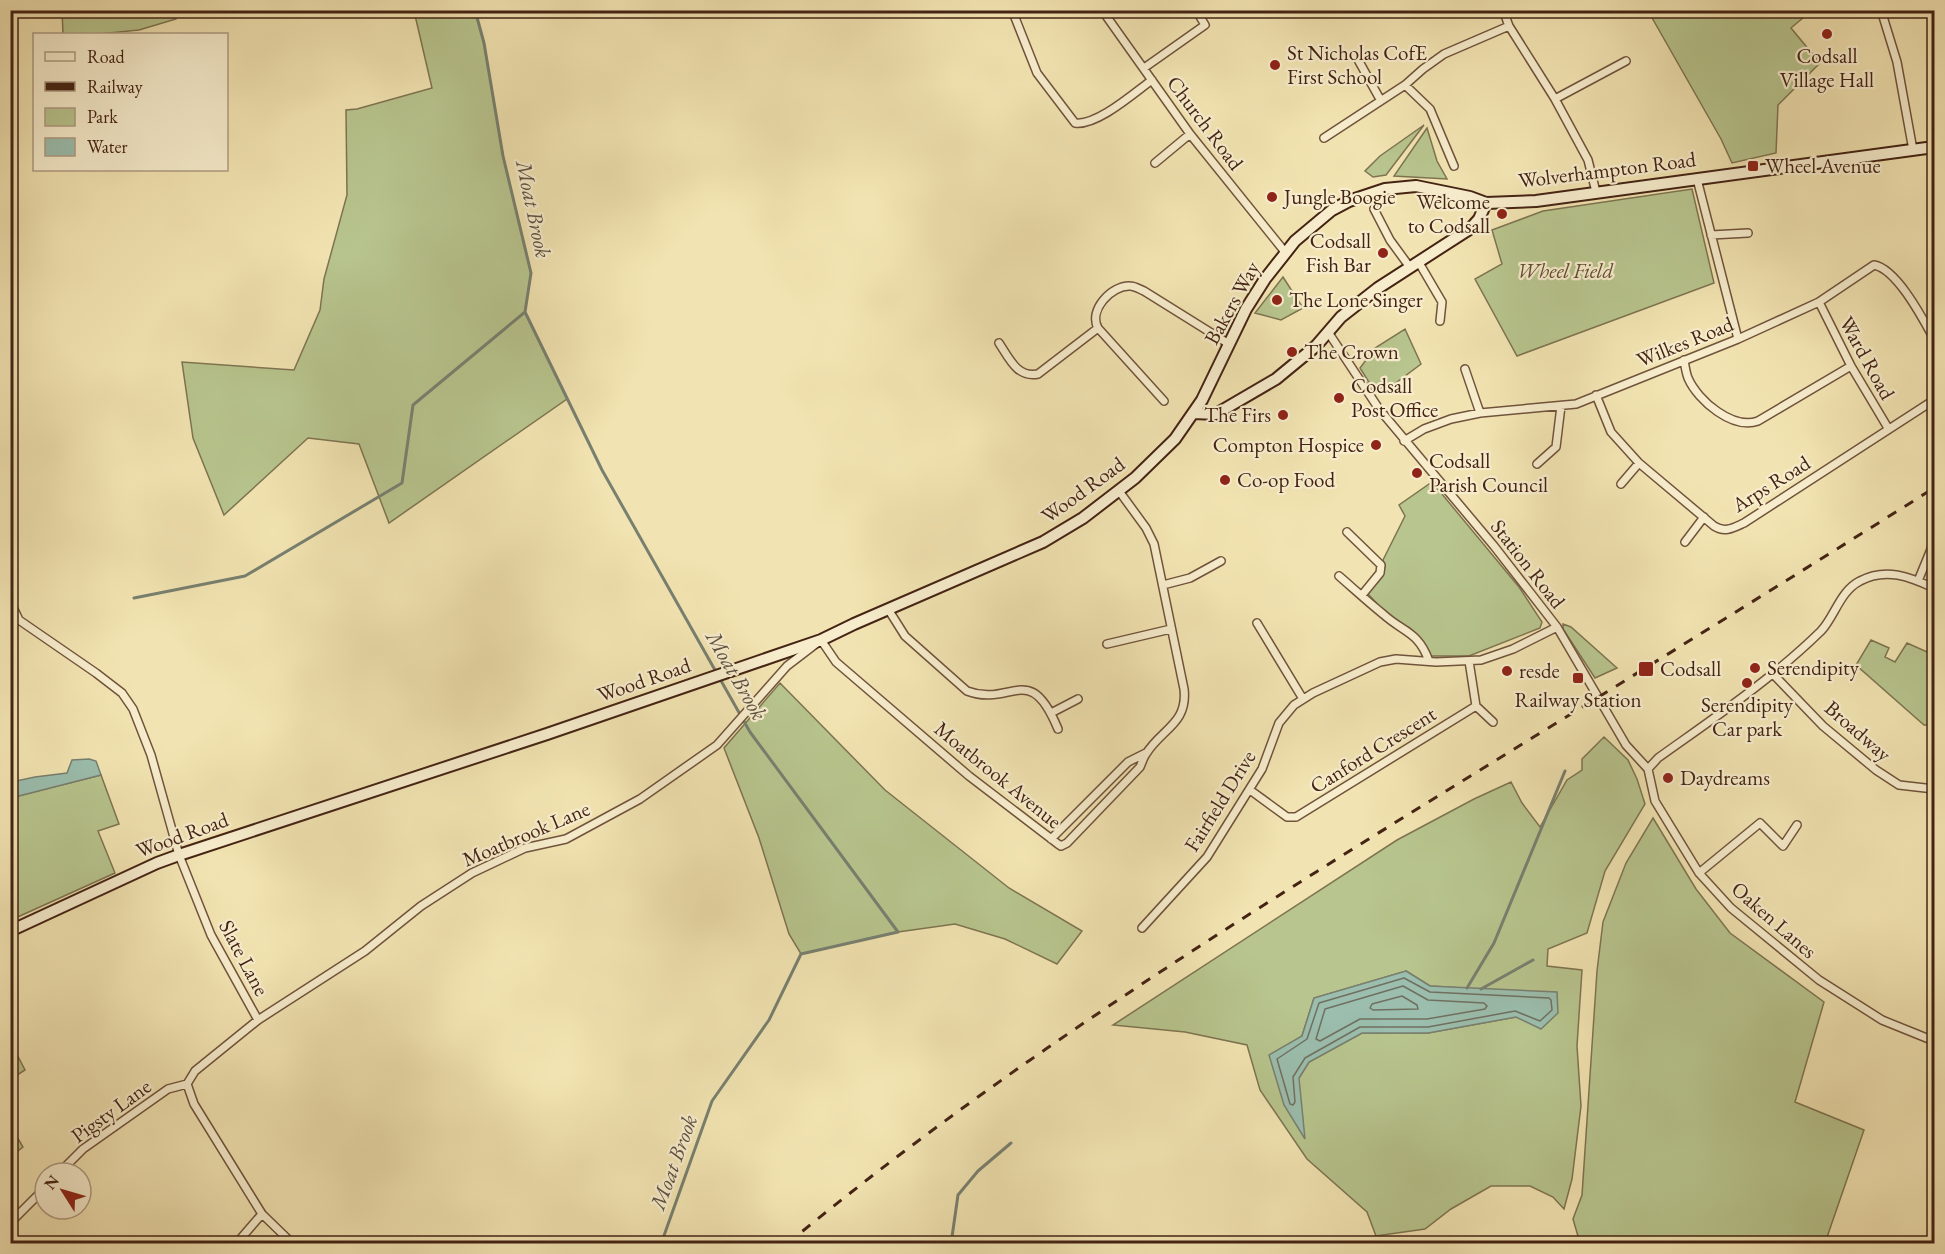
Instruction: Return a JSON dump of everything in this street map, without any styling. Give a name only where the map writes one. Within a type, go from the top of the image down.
[{"type":"street","points":[[1012,10],[1037,73],[1076,123],[1087,123],[1112,109],[1152,80]]},
{"type":"street","name":"Church Road","points":[[1102,10],[1190,134],[1285,252]]},
{"type":"street","points":[[1144,68],[1205,25],[1196,10]]},
{"type":"street","points":[[1503,10],[1509,26],[1555,99],[1588,160],[1596,192]]},
{"type":"street","points":[[1881,10],[1897,62],[1913,150]]},
{"type":"street","points":[[1324,138],[1405,85],[1444,54],[1509,26]]},
{"type":"street","points":[[1356,56],[1381,101]]},
{"type":"street","points":[[1555,99],[1626,61]]},
{"type":"street","points":[[1405,85],[1430,109],[1454,166]]},
{"type":"street","points":[[1155,162],[1190,134]]},
{"type":"street","name":"Wolverhampton Road","points":[[1486,203],[1536,201],[1935,147]]},
{"type":"street","points":[[1697,179],[1738,339]]},
{"type":"street","name":"Bakers Way","points":[[1194,413],[1255,293],[1285,252],[1332,210],[1349,201],[1385,189],[1416,186],[1470,197],[1486,203]]},
{"type":"street","points":[[1194,413],[1216,414],[1276,380],[1316,346],[1329,329],[1348,311],[1413,263],[1471,228],[1479,219],[1486,203]]},
{"type":"street","points":[[1374,209],[1390,240],[1413,263],[1442,302],[1440,321]]},
{"type":"street","points":[[1711,235],[1748,233]]},
{"type":"street","name":"Wilkes Road","points":[[1404,441],[1424,429],[1451,419],[1480,413],[1576,404],[1738,339],[1819,302],[1870,267],[1879,266],[1890,273],[1935,339]]},
{"type":"street","points":[[1164,400],[1098,328],[1095,319],[1098,306],[1117,290],[1130,286],[1144,291],[1229,344]]},
{"type":"street","name":"Ward Road","points":[[1819,302],[1851,366],[1888,428]]},
{"type":"street","points":[[999,343],[1016,367],[1030,375],[1044,370],[1098,328]]},
{"type":"street","name":"Station Road","points":[[1329,329],[1330,335],[1379,409],[1494,546],[1557,627],[1626,745],[1648,769]]},
{"type":"street","points":[[1684,360],[1689,379],[1708,406],[1736,421],[1748,424],[1758,421],[1851,366]]},
{"type":"street","points":[[1465,369],[1480,413]]},
{"type":"street","name":"Arps Road","points":[[1596,396],[1611,432],[1640,463],[1719,529],[1729,530],[1744,523],[1888,428],[1935,400]]},
{"type":"street","points":[[1537,464],[1556,447],[1561,406]]},
{"type":"street","name":"Wood Road","points":[[10,931],[179,855],[546,734],[821,640],[1043,542],[1083,518],[1119,491],[1165,450],[1194,413]]},
{"type":"street","points":[[1621,484],[1640,463]]},
{"type":"street","name":"Moatbrook Avenue","points":[[821,640],[836,662],[969,776],[1061,846],[1067,843],[1137,771],[1146,753],[1177,720],[1184,705],[1184,689],[1151,537],[1119,491]]},
{"type":"street","points":[[1685,542],[1704,517]]},
{"type":"street","points":[[1347,532],[1381,565],[1380,573],[1362,595]]},
{"type":"street","points":[[1918,581],[1935,542]]},
{"type":"street","points":[[1163,585],[1190,578],[1221,561]]},
{"type":"street","points":[[1648,769],[1658,758],[1773,674],[1823,628],[1845,594],[1860,581],[1887,573],[1935,588]]},
{"type":"street","points":[[1339,576],[1385,616],[1414,635],[1421,643],[1429,661]]},
{"type":"street","name":"Slate Lane","points":[[10,584],[12,605],[19,620],[122,693],[133,709],[151,755],[179,855],[211,935],[258,1020],[195,1071],[187,1084]]},
{"type":"street","points":[[888,609],[905,636],[967,691],[979,695],[1021,688],[1030,689],[1042,699],[1051,712],[1058,729]]},
{"type":"street","points":[[1257,623],[1303,699]]},
{"type":"street","name":"Fairfield Drive","points":[[1142,928],[1206,857],[1250,790],[1268,756],[1279,723],[1288,710],[1303,699],[1380,662],[1396,659],[1481,660],[1499,655],[1557,627]]},
{"type":"street","points":[[1107,644],[1171,629]]},
{"type":"street","name":"Moatbrook Lane","points":[[258,1020],[365,951],[421,906],[472,873],[525,848],[566,839],[640,799],[717,746],[787,666],[821,640]]},
{"type":"street","points":[[1469,661],[1476,706],[1493,722]]},
{"type":"street","name":"Broadway","points":[[1773,674],[1823,726],[1876,771],[1899,784],[1935,789]]},
{"type":"street","points":[[1051,712],[1078,699]]},
{"type":"street","name":"Canford Crescent","points":[[1250,790],[1287,817],[1296,817],[1476,706]]},
{"type":"street","points":[[1052,839],[1128,762],[1146,753]]},
{"type":"street","name":"Oaken Lanes","points":[[1648,769],[1655,801],[1699,873],[1731,908],[1819,980],[1882,1020],[1935,1041]]},
{"type":"street","points":[[1699,873],[1760,823],[1783,846],[1797,825]]},
{"type":"street","points":[[187,1084],[194,1104],[262,1214],[293,1244]]},
{"type":"street","name":"Pigsty Lane","points":[[71,1161],[83,1149],[168,1089],[187,1084]]},
{"type":"street","points":[[10,1223],[33,1200]]},
{"type":"street","points":[[236,1244],[262,1214]]},
{"type":"green space","points":[[1659,10],[1811,11],[1791,28],[1820,63],[1778,105],[1776,153],[1732,163],[1721,139],[1651,16]]},
{"type":"green space","points":[[62,11],[176,11],[176,19],[139,30],[109,33],[63,33]]},
{"type":"green space","points":[[414,11],[475,11],[484,43],[503,156],[531,273],[525,312],[567,399],[389,523],[359,444],[308,438],[224,515],[193,438],[182,362],[294,370],[320,310],[324,279],[347,195],[346,110],[432,88]]},
{"type":"green space","points":[[1424,125],[1386,175],[1373,177],[1365,171],[1380,156]]},
{"type":"green space","points":[[1427,128],[1437,161],[1447,179],[1394,176]]},
{"type":"green space","name":"Wheel Field","points":[[1692,189],[1714,283],[1517,356],[1475,279],[1502,264],[1492,230],[1543,211]]},
{"type":"green space","points":[[1283,277],[1303,308],[1281,320],[1255,313]]},
{"type":"green space","points":[[1405,329],[1421,364],[1389,388],[1386,385],[1375,392],[1360,368],[1375,348]]},
{"type":"green space","points":[[1432,482],[1519,587],[1542,622],[1540,628],[1469,656],[1430,656],[1422,640],[1410,628],[1388,615],[1367,593],[1385,567],[1383,560],[1405,516],[1399,505]]},
{"type":"green space","points":[[1563,624],[1571,627],[1617,668],[1595,678],[1563,629]]},
{"type":"green space","points":[[1871,640],[1889,648],[1885,657],[1895,662],[1907,643],[1934,655],[1934,725],[1924,725],[1856,665]]},
{"type":"green space","points":[[780,683],[885,790],[1009,888],[1082,931],[1057,964],[1005,939],[955,924],[898,932],[801,954],[789,934],[759,838],[724,748]]},
{"type":"green space","points":[[1604,737],[1628,760],[1645,804],[1605,871],[1587,933],[1548,949],[1547,966],[1582,970],[1577,1046],[1581,1106],[1572,1179],[1564,1209],[1553,1197],[1530,1186],[1491,1186],[1451,1209],[1425,1229],[1376,1236],[1367,1212],[1307,1159],[1260,1090],[1247,1045],[1185,1032],[1113,1025],[1397,840],[1474,799],[1511,782],[1522,803],[1540,827],[1567,780],[1582,770],[1582,759]],"holes":[[[1406,971],[1430,986],[1492,990],[1516,1017],[1428,1033],[1362,1033],[1309,1062],[1299,1078],[1302,1036],[1314,998]]]},
{"type":"green space","points":[[101,775],[119,824],[98,831],[115,873],[11,920],[10,798]]},
{"type":"green space","points":[[1653,818],[1696,889],[1730,933],[1824,1002],[1795,1102],[1864,1130],[1825,1243],[1580,1243],[1573,1219],[1582,1195],[1597,971],[1603,922],[1626,863]]},
{"type":"green space","points":[[11,1043],[25,1070],[10,1079]]},
{"type":"green space","points":[[10,1125],[23,1147],[11,1156],[10,1156]]},
{"type":"water","points":[[72,760],[96,761],[101,775],[11,798],[11,782],[67,773]]},
{"type":"water","points":[[1406,971],[1430,986],[1557,992],[1558,1013],[1541,1029],[1516,1017],[1428,1033],[1362,1033],[1309,1062],[1299,1078],[1305,1139],[1284,1105],[1269,1055],[1302,1036],[1314,998]]},
{"type":"waterway","name":"Moat Brook","points":[[475,10],[484,43],[503,156],[531,273],[525,312],[602,470],[750,732],[898,932],[801,954],[769,1020],[712,1101],[661,1244]]},
{"type":"waterway","points":[[134,598],[245,576],[402,483],[413,405],[525,312]]},
{"type":"waterway","points":[[1467,988],[1494,943],[1565,771]]},
{"type":"waterway","points":[[1481,989],[1533,960]]},
{"type":"waterway","points":[[951,1244],[958,1195],[978,1171],[1011,1143]]},
{"type":"railway","points":[[787,1244],[948,1119],[1115,1002],[1286,891],[1934,488]]},
{"type":"place","name":"Codsall Village Hall","points":[[1827,34]]},
{"type":"place","name":"St Nicholas CofE First School","points":[[1275,65]]},
{"type":"place","name":"Wheel Avenue","points":[[1753,166]]},
{"type":"place","name":"Jungle Boogie","points":[[1272,197]]},
{"type":"place","name":"Welcome to Codsall","points":[[1502,214]]},
{"type":"place","name":"Codsall Fish Bar","points":[[1383,253]]},
{"type":"place","name":"The Lone Singer","points":[[1277,300]]},
{"type":"place","name":"The Crown","points":[[1292,352]]},
{"type":"place","name":"Codsall Post Office","points":[[1339,398]]},
{"type":"place","name":"The Firs","points":[[1283,415]]},
{"type":"place","name":"Compton Hospice","points":[[1376,445]]},
{"type":"place","name":"Codsall Parish Council","points":[[1417,473]]},
{"type":"place","name":"Co-op Food","points":[[1225,480]]},
{"type":"place","name":"Serendipity","points":[[1755,668]]},
{"type":"place","name":"Codsall","points":[[1646,669]]},
{"type":"place","name":"resde","points":[[1507,671]]},
{"type":"place","name":"Railway Station","points":[[1578,678]]},
{"type":"place","name":"Serendipity Car park","points":[[1747,683]]},
{"type":"place","name":"Daydreams","points":[[1668,778]]}]
